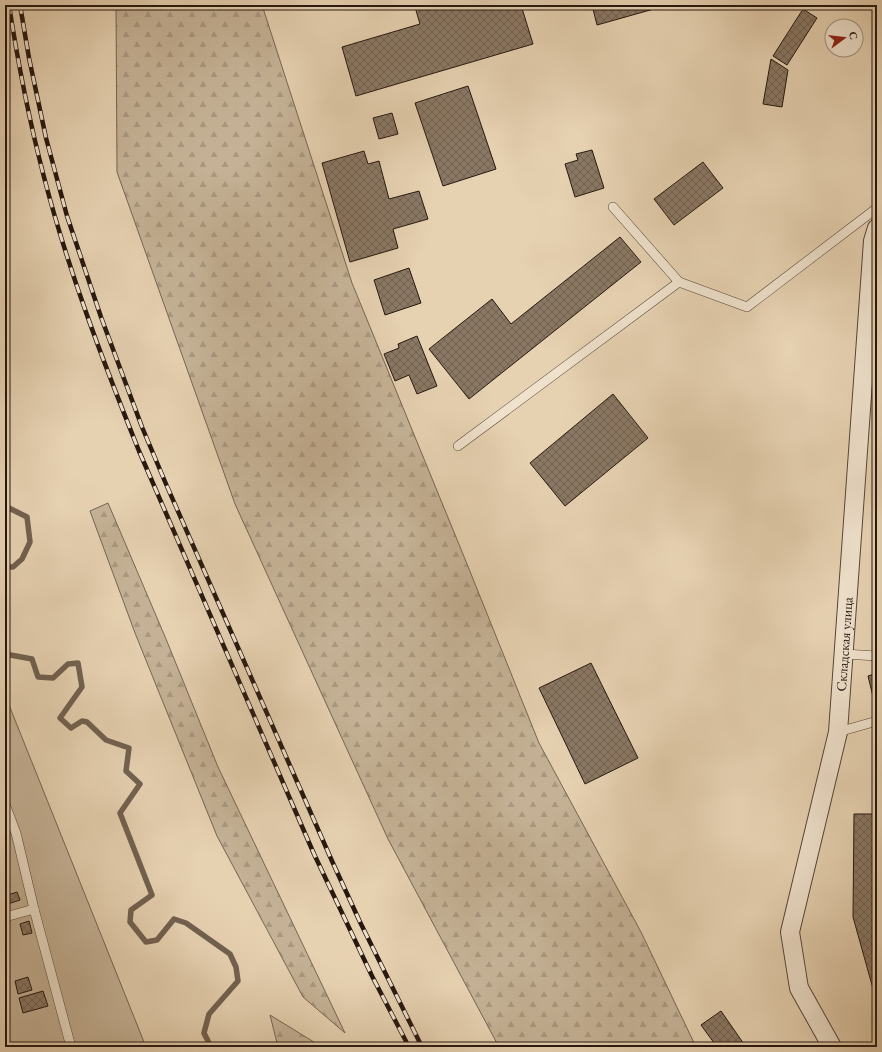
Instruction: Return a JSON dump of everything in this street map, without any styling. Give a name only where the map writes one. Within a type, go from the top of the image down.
[{"type":"street","name":"Складская улица","points":[[832,1047],[799,988],[790,932],[838,732],[873,241],[877,228]]},
{"type":"lane","points":[[613,207],[679,282],[747,307],[877,208]]},
{"type":"lane","points":[[458,446],[679,282]]},
{"type":"lane","points":[[844,654],[877,656]]},
{"type":"lane","points":[[838,732],[877,721]]},
{"type":"lane","points":[[5,804],[16,833],[34,909],[71,1047]]},
{"type":"lane","points":[[5,917],[34,909]]},
{"type":"green space","points":[[116,5],[262,5],[352,283],[539,743],[641,932],[696,1047],[499,1047],[388,839],[235,504],[117,172]]},
{"type":"green space","points":[[108,503],[166,639],[218,767],[345,1033],[303,997],[217,836],[135,633],[90,511]]},
{"type":"green space","points":[[5,695],[146,1047],[5,1047]]},
{"type":"green space","points":[[270,1015],[322,1047],[278,1047]]},
{"type":"building","points":[[423,5],[521,5],[533,44],[356,96],[342,47],[420,24],[415,7]]},
{"type":"building","points":[[592,5],[668,5],[597,25]]},
{"type":"building","points":[[803,9],[817,18],[787,65],[773,56]]},
{"type":"building","points":[[771,59],[788,70],[782,107],[763,104]]},
{"type":"building","points":[[468,86],[496,169],[443,186],[415,103]]},
{"type":"building","points":[[392,113],[398,134],[379,139],[373,118]]},
{"type":"building","points":[[592,150],[604,188],[575,197],[565,164],[578,160],[576,154]]},
{"type":"building","points":[[364,151],[368,164],[379,161],[389,199],[419,191],[428,219],[393,229],[398,248],[350,262],[322,163]]},
{"type":"building","points":[[703,162],[723,188],[674,225],[654,199]]},
{"type":"building","points":[[620,237],[641,262],[469,399],[429,349],[492,299],[511,324]]},
{"type":"building","points":[[409,268],[421,303],[385,315],[374,280]]},
{"type":"building","points":[[417,336],[437,386],[417,394],[409,375],[395,381],[384,354],[399,348],[398,344]]},
{"type":"building","points":[[613,394],[648,438],[565,506],[530,463]]},
{"type":"building","points":[[591,663],[638,758],[585,784],[539,688]]},
{"type":"building","points":[[877,673],[877,704],[875,705],[868,676]]},
{"type":"building","points":[[854,814],[877,814],[877,1003],[853,917]]},
{"type":"building","points":[[17,892],[20,900],[5,905],[5,896]]},
{"type":"building","points":[[29,921],[32,933],[23,935],[20,924]]},
{"type":"building","points":[[28,977],[32,990],[18,994],[15,981]]},
{"type":"building","points":[[43,991],[48,1006],[23,1013],[19,998]]},
{"type":"building","points":[[721,1011],[746,1047],[717,1047],[701,1025]]},
{"type":"waterway","points":[[5,510],[9,508],[27,517],[30,542],[22,559],[13,567],[5,567]]},
{"type":"waterway","points":[[5,654],[32,659],[38,677],[53,678],[68,664],[78,663],[82,687],[60,718],[71,728],[82,721],[87,722],[106,740],[129,748],[126,771],[140,784],[120,813],[152,895],[131,910],[130,922],[146,942],[157,940],[174,919],[186,923],[230,954],[236,967],[238,981],[209,1014],[204,1033],[211,1047]]},
{"type":"railway","points":[[9,5],[29,113],[53,212],[75,281],[112,383],[139,451],[314,854],[372,976],[409,1047]]},
{"type":"railway","points":[[20,5],[29,58],[46,138],[67,216],[101,317],[142,427],[332,861],[360,922],[422,1047]]}]
